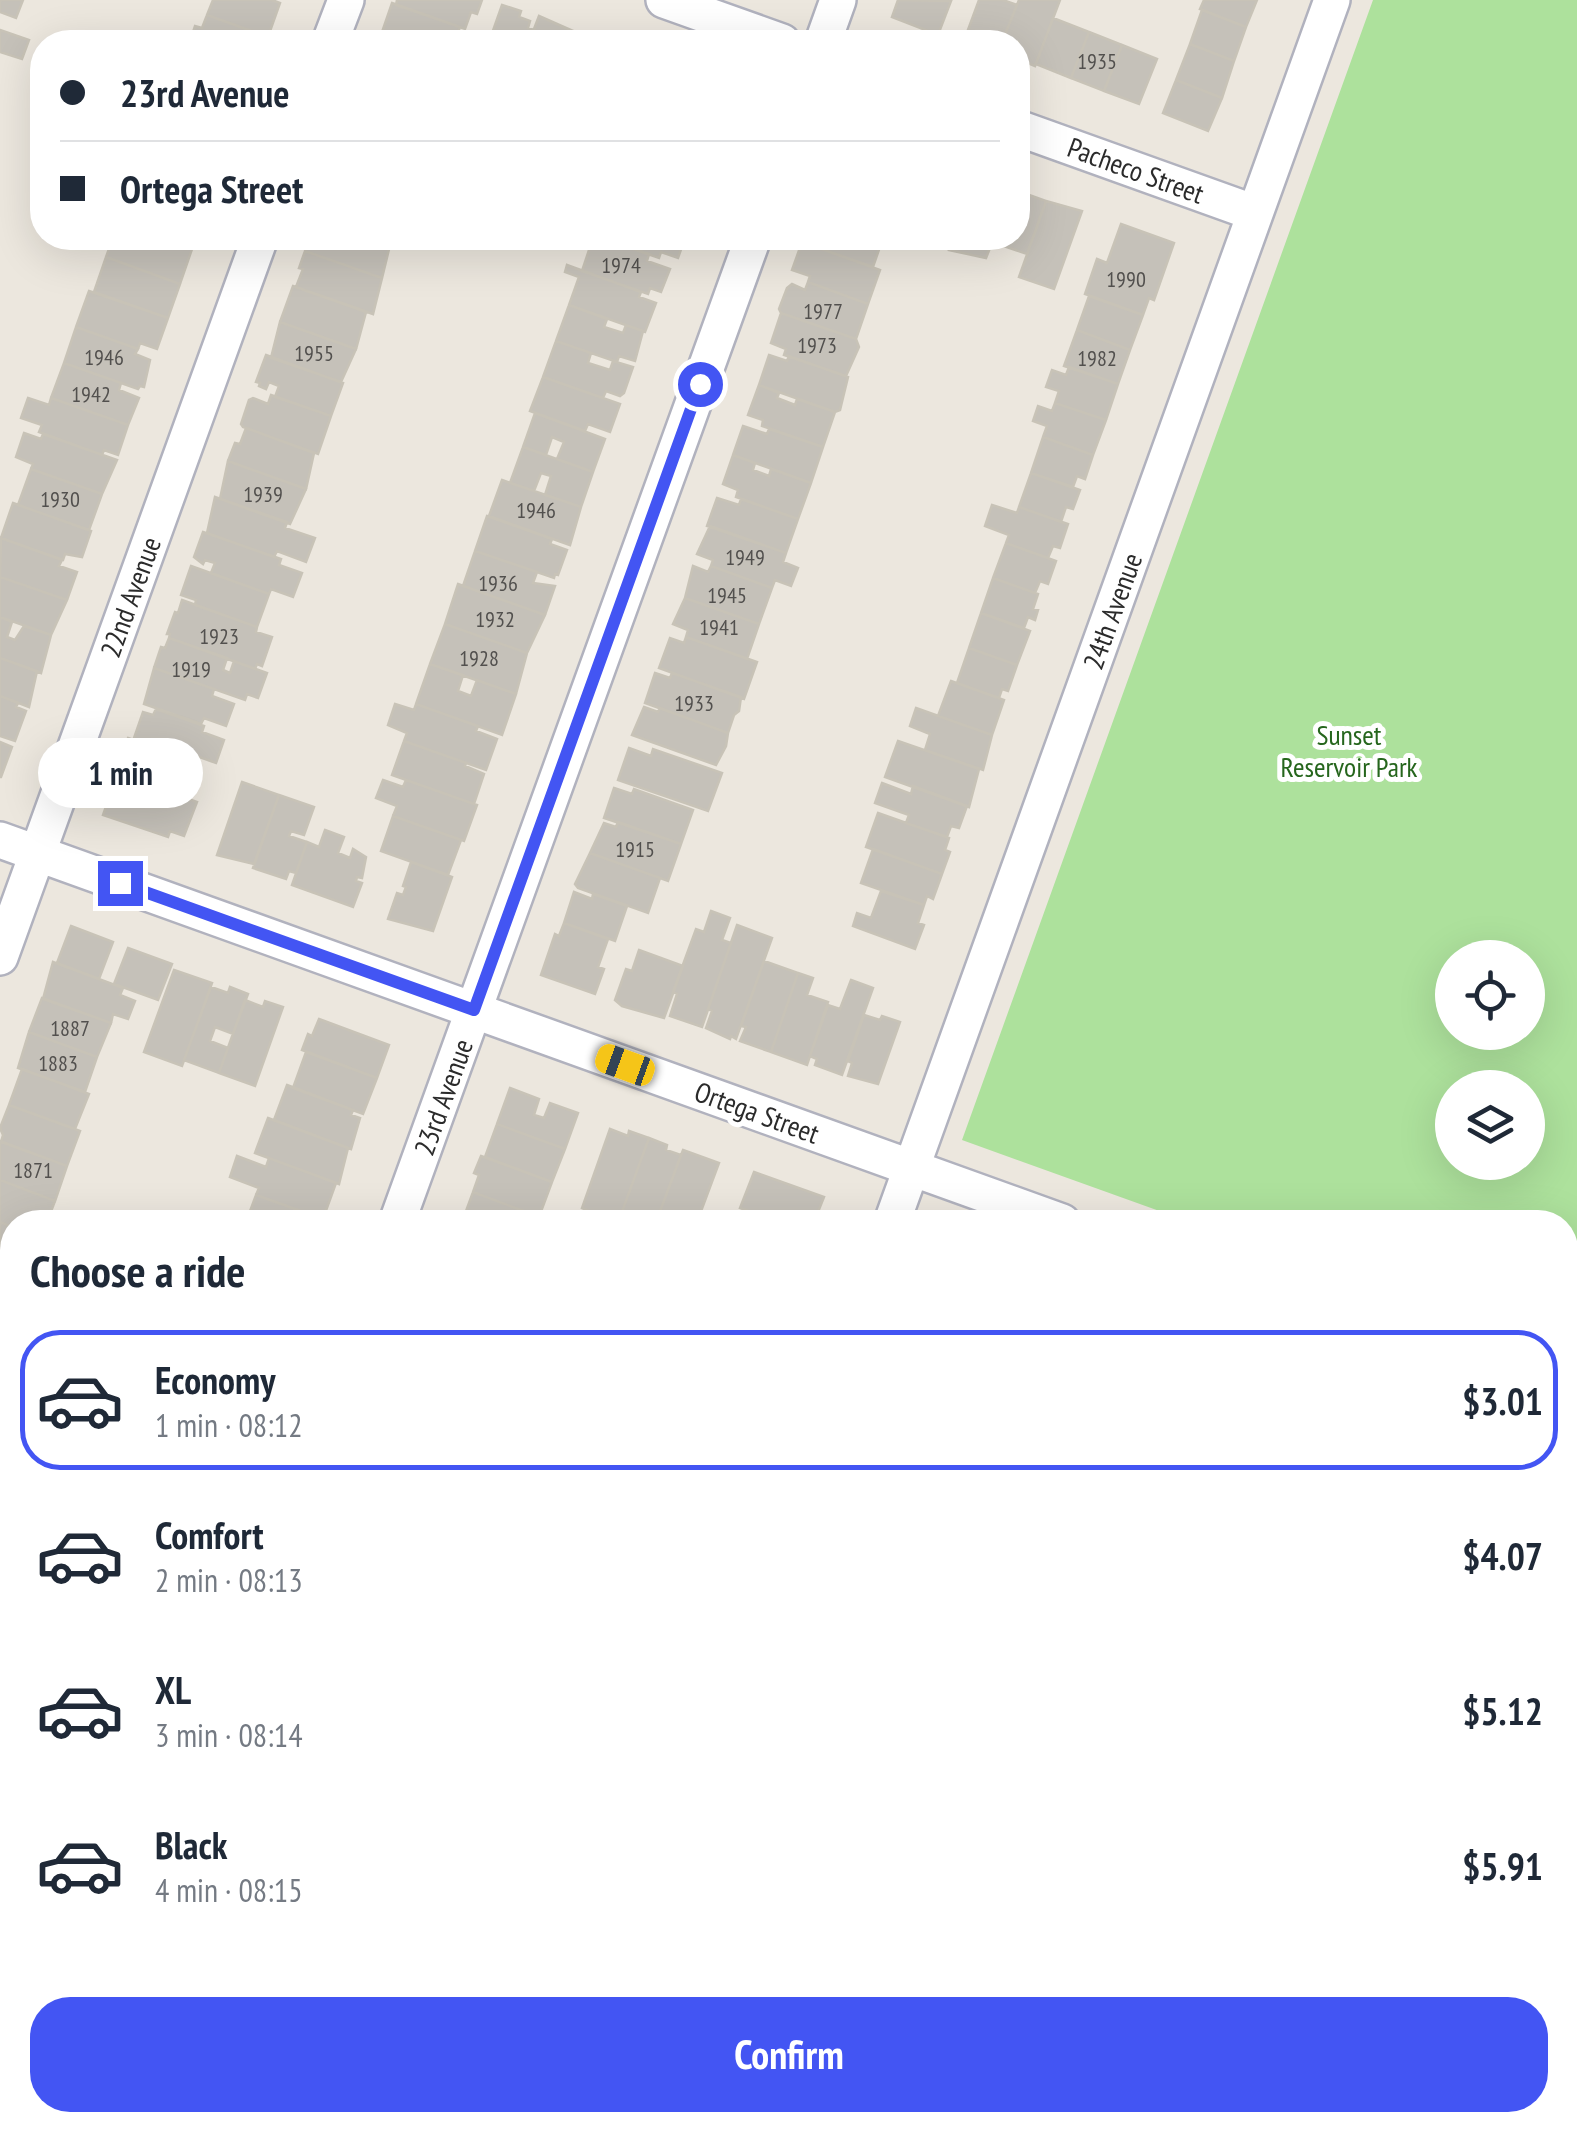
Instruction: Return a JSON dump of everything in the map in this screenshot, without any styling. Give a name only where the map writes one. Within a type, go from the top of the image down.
[{"type":"street","points":[[335,30],[346,0]]},
{"type":"street","points":[[664,0],[748,30]]},
{"type":"street","points":[[827,30],[838,0]]},
{"type":"street","name":"24th Avenue","points":[[896,1210],[1332,0]]},
{"type":"street","name":"Pacheco Street","points":[[1030,132],[1255,213]]},
{"type":"street","name":"22nd Avenue","points":[[0,957],[256,250]]},
{"type":"street","name":"23rd Avenue","points":[[402,1210],[748,250]]},
{"type":"street","name":"Ortega Street","points":[[0,840],[1028,1210]]},
{"type":"green space","name":"Sunset Reservoir Park","points":[[1373,0],[1577,0],[1577,1210],[1157,1210],[962,1140]]},
{"type":"building","points":[[0,0],[23,0],[16,18],[0,12]]},
{"type":"building","points":[[213,0],[280,3],[270,30],[249,30],[207,15]]},
{"type":"building","points":[[397,0],[482,0],[477,14],[471,12],[465,29],[396,5]]},
{"type":"building","points":[[898,0],[951,1],[940,30],[925,30],[892,17]]},
{"type":"building","points":[[979,0],[1003,0],[1017,5],[1007,30],[968,30]]},
{"type":"building","points":[[1019,0],[1060,0],[1035,66],[1030,64],[1030,30],[1007,30]]},
{"type":"building","points":[[1204,0],[1257,0],[1246,27],[1200,9]]},
{"type":"building","points":[[392,3],[460,27],[459,30],[383,30]]},
{"type":"building","points":[[502,5],[521,11],[519,17],[530,21],[528,28],[534,30],[493,30]]},
{"type":"building","points":[[1202,10],[1246,27],[1234,61],[1190,44]]},
{"type":"building","points":[[207,15],[249,30],[194,30],[195,26],[202,28]]},
{"type":"building","points":[[539,16],[571,30],[534,30]]},
{"type":"building","points":[[1053,18],[1089,32],[1071,78],[1036,64]]},
{"type":"building","points":[[0,30],[29,40],[22,59],[0,52]]},
{"type":"building","points":[[1089,32],[1122,45],[1104,91],[1071,78]]},
{"type":"building","points":[[1190,44],[1234,61],[1222,98],[1176,80]]},
{"type":"building","points":[[1122,45],[1157,59],[1139,104],[1104,91]]},
{"type":"building","points":[[1176,80],[1222,98],[1208,131],[1163,113]]},
{"type":"building","points":[[1030,195],[1046,201],[1030,246]]},
{"type":"building","points":[[1046,201],[1082,211],[1054,289],[1019,277]]},
{"type":"building","points":[[1121,224],[1174,243],[1154,300],[1149,298],[1143,315],[1085,294],[1097,259],[1107,263]]},
{"type":"building","points":[[109,250],[192,250],[180,284],[106,257]]},
{"type":"building","points":[[305,250],[389,250],[382,278]]},
{"type":"building","points":[[589,250],[637,250],[649,254],[647,261],[670,269],[661,292],[650,288],[648,294],[582,271]]},
{"type":"building","points":[[636,250],[681,250],[678,258],[661,252],[659,258]]},
{"type":"building","points":[[799,250],[824,250],[880,270],[868,304],[808,282],[810,276],[792,270]]},
{"type":"building","points":[[825,250],[879,250],[873,267]]},
{"type":"building","points":[[949,250],[989,250],[986,258]]},
{"type":"building","points":[[305,251],[382,278],[373,314],[296,287]]},
{"type":"building","points":[[106,257],[180,284],[168,318],[94,292]]},
{"type":"building","points":[[567,265],[641,292],[639,297],[656,303],[645,332],[569,305],[579,277],[565,272]]},
{"type":"building","points":[[808,282],[868,304],[856,339],[781,313],[787,288],[792,284],[805,290]]},
{"type":"building","points":[[293,286],[366,312],[356,349],[280,322]]},
{"type":"building","points":[[89,291],[168,318],[157,349],[140,343],[138,349],[76,327]]},
{"type":"building","points":[[1089,296],[1143,315],[1130,350],[1077,330]]},
{"type":"building","points":[[569,305],[607,319],[604,327],[623,333],[626,325],[643,331],[635,361],[619,356],[617,362],[556,341]]},
{"type":"building","points":[[781,313],[856,339],[859,347],[846,376],[784,355],[786,349],[771,343]]},
{"type":"building","points":[[280,322],[356,349],[341,382],[271,358]]},
{"type":"building","points":[[76,327],[138,349],[135,354],[150,360],[144,387],[138,389],[64,363]]},
{"type":"building","points":[[1077,330],[1130,350],[1118,384],[1064,366]]},
{"type":"building","points":[[556,341],[591,353],[588,363],[610,370],[613,361],[633,367],[624,393],[620,396],[606,391],[603,398],[543,377]]},
{"type":"building","points":[[266,355],[343,383],[331,416],[275,397],[279,386],[269,382],[266,389],[259,386],[256,382]]},
{"type":"building","points":[[769,355],[787,361],[789,356],[848,377],[840,410],[835,412],[759,385]]},
{"type":"building","points":[[64,363],[121,383],[119,390],[139,398],[128,425],[51,398]]},
{"type":"building","points":[[1069,367],[1118,384],[1106,420],[1055,403],[1059,391],[1046,387],[1052,370],[1066,375]]},
{"type":"building","points":[[543,377],[620,404],[610,432],[588,424],[585,431],[530,411]]},
{"type":"building","points":[[759,385],[795,405],[797,399],[835,412],[823,447],[762,426],[763,420],[748,415]]},
{"type":"building","points":[[271,395],[331,416],[318,454],[243,427],[249,400],[268,404]]},
{"type":"building","points":[[28,398],[49,405],[51,398],[128,425],[118,455],[104,450],[102,455],[39,432],[42,425],[21,418]]},
{"type":"building","points":[[1055,403],[1106,420],[1093,455],[1043,437],[1047,426],[1033,421],[1038,406],[1052,411]]},
{"type":"building","points":[[535,413],[605,439],[593,472],[557,459],[564,442],[552,437],[546,455],[523,447]]},
{"type":"building","points":[[743,426],[767,434],[769,429],[823,447],[811,483],[733,455]]},
{"type":"building","points":[[246,428],[314,453],[306,489],[228,461]]},
{"type":"building","points":[[24,433],[41,439],[43,434],[117,460],[102,494],[31,469],[33,464],[16,457]]},
{"type":"building","points":[[1043,437],[1093,455],[1085,479],[1077,476],[1073,487],[1031,473]]},
{"type":"building","points":[[523,447],[593,472],[581,507],[545,495],[551,476],[541,473],[534,491],[510,483]]},
{"type":"building","points":[[733,455],[755,463],[753,470],[769,476],[771,469],[811,483],[798,519],[736,497],[738,490],[723,484]]},
{"type":"building","points":[[228,461],[306,489],[290,524],[220,499]]},
{"type":"building","points":[[31,469],[102,494],[89,530],[18,505]]},
{"type":"building","points":[[1031,473],[1080,490],[1073,509],[1066,507],[1061,522],[1019,507]]},
{"type":"building","points":[[502,480],[581,507],[570,545],[489,516]]},
{"type":"building","points":[[215,497],[287,522],[285,528],[315,538],[306,562],[277,551],[274,557],[207,533]]},
{"type":"building","points":[[717,498],[739,505],[741,499],[798,519],[786,553],[707,526]]},
{"type":"building","points":[[13,503],[91,531],[82,557],[65,554],[63,560],[1,538]]},
{"type":"building","points":[[992,505],[1017,513],[1019,507],[1068,524],[1060,548],[1053,546],[1048,558],[1006,543],[1009,535],[985,526]]},
{"type":"building","points":[[487,516],[552,539],[550,544],[567,550],[558,575],[554,578],[475,551]]},
{"type":"building","points":[[710,526],[786,553],[783,562],[798,568],[791,586],[775,580],[772,588],[711,566],[713,560],[697,554]]},
{"type":"building","points":[[203,532],[281,559],[279,565],[302,573],[293,597],[271,589],[269,594],[211,573],[215,563],[205,560],[203,564],[194,557]]},
{"type":"building","points":[[1,538],[62,560],[59,566],[77,572],[67,600],[0,577]]},
{"type":"building","points":[[1006,543],[1056,561],[1048,584],[1040,581],[1035,593],[993,578]]},
{"type":"building","points":[[475,551],[537,572],[533,583],[555,586],[545,615],[463,586]]},
{"type":"building","points":[[191,566],[269,594],[257,627],[195,605],[196,600],[181,595]]},
{"type":"building","points":[[693,566],[708,572],[711,566],[772,588],[759,624],[685,598]]},
{"type":"building","points":[[0,577],[67,600],[51,635],[0,617]]},
{"type":"building","points":[[993,578],[1038,594],[1033,609],[1038,610],[1035,620],[1028,617],[1024,628],[981,613]]},
{"type":"building","points":[[458,584],[545,615],[527,653],[445,624]]},
{"type":"building","points":[[685,598],[759,624],[747,659],[686,637],[688,630],[673,624]]},
{"type":"building","points":[[182,600],[257,627],[256,632],[272,637],[262,666],[257,664],[255,669],[169,638],[167,634]]},
{"type":"building","points":[[981,613],[1030,631],[1017,665],[969,648]]},
{"type":"building","points":[[0,617],[12,622],[7,637],[15,640],[24,626],[51,635],[41,673],[0,658]]},
{"type":"building","points":[[445,624],[527,653],[516,694],[430,664]]},
{"type":"building","points":[[686,637],[757,662],[744,699],[659,668],[670,638],[684,643]]},
{"type":"building","points":[[169,638],[227,658],[223,670],[230,673],[234,661],[267,673],[258,698],[247,694],[245,700],[154,668],[161,647],[165,648]]},
{"type":"building","points":[[969,648],[1017,665],[1008,691],[1002,689],[999,698],[957,683]]},
{"type":"building","points":[[0,658],[37,671],[29,707],[0,696]]},
{"type":"building","points":[[430,664],[463,675],[458,691],[471,696],[477,680],[516,694],[502,735],[416,704]]},
{"type":"building","points":[[154,668],[214,689],[212,696],[234,704],[226,726],[204,718],[201,724],[144,704]]},
{"type":"building","points":[[655,673],[670,678],[672,673],[741,697],[728,733],[645,703]]},
{"type":"building","points":[[951,681],[1004,700],[992,735],[938,716]]},
{"type":"building","points":[[0,696],[26,711],[15,741],[0,736]]},
{"type":"building","points":[[395,704],[414,710],[416,704],[478,726],[476,731],[497,739],[486,770],[404,741],[407,733],[388,725]]},
{"type":"building","points":[[644,707],[658,712],[660,708],[728,733],[716,765],[632,735]]},
{"type":"building","points":[[916,708],[992,735],[983,770],[925,750],[930,734],[910,726]]},
{"type":"building","points":[[156,709],[204,726],[202,732],[224,740],[216,763],[194,755],[192,761],[133,741],[143,712],[153,715]]},
{"type":"building","points":[[128,738],[198,763],[186,798],[115,773]]},
{"type":"building","points":[[404,741],[466,763],[465,766],[484,774],[474,804],[392,775]]},
{"type":"building","points":[[898,741],[979,769],[969,807],[885,777]]},
{"type":"building","points":[[0,742],[12,747],[1,777],[0,777]]},
{"type":"building","points":[[629,748],[651,756],[653,749],[722,773],[708,811],[618,780]]},
{"type":"building","points":[[136,780],[197,802],[184,836],[170,831],[168,837],[103,815],[113,787],[131,794]]},
{"type":"building","points":[[383,780],[403,787],[406,780],[477,805],[464,841],[393,816],[397,806],[376,798]]},
{"type":"building","points":[[242,782],[279,795],[254,864],[217,855]]},
{"type":"building","points":[[882,783],[911,794],[913,786],[967,806],[959,828],[951,826],[947,837],[906,823],[909,815],[875,803]]},
{"type":"building","points":[[614,788],[632,794],[634,789],[693,810],[681,844],[604,818]]},
{"type":"building","points":[[279,795],[314,807],[304,835],[291,831],[289,836],[307,842],[296,873],[289,871],[286,879],[253,868]]},
{"type":"building","points":[[878,813],[949,838],[945,850],[950,852],[942,874],[866,847]]},
{"type":"building","points":[[393,816],[461,840],[448,875],[381,851]]},
{"type":"building","points":[[618,822],[681,844],[668,881],[590,853],[604,823],[616,827]]},
{"type":"building","points":[[325,830],[344,837],[338,853],[350,858],[353,849],[366,857],[362,878],[357,877],[356,881],[362,883],[353,907],[292,885],[307,842],[319,847]]},
{"type":"building","points":[[873,849],[942,874],[933,899],[927,896],[924,905],[861,883]]},
{"type":"building","points":[[590,853],[660,878],[648,913],[578,888],[575,884]]},
{"type":"building","points":[[411,862],[452,877],[433,931],[388,919],[397,893],[403,895]]},
{"type":"building","points":[[881,891],[924,905],[918,923],[924,925],[915,949],[853,926],[857,913],[871,918]]},
{"type":"building","points":[[574,892],[627,906],[615,941],[564,923]]},
{"type":"building","points":[[711,911],[730,918],[722,940],[731,943],[702,1027],[670,1016],[677,994],[673,992],[696,929],[704,932]]},
{"type":"building","points":[[564,923],[608,939],[598,967],[604,969],[595,994],[541,975],[555,934],[559,936]]},
{"type":"building","points":[[737,925],[772,938],[736,1039],[730,1039],[706,1028],[712,1011],[708,1009]]},
{"type":"building","points":[[71,926],[113,942],[99,979],[57,963]]},
{"type":"building","points":[[128,948],[172,964],[158,1000],[114,984]]},
{"type":"building","points":[[639,950],[683,966],[664,1018],[622,1006],[615,1000],[626,969],[632,971]]},
{"type":"building","points":[[764,961],[798,973],[771,1052],[740,1041],[746,1027],[741,1026]]},
{"type":"building","points":[[53,962],[123,988],[120,995],[135,1001],[128,1019],[113,1014],[111,1023],[43,999]]},
{"type":"building","points":[[174,970],[212,983],[182,1066],[144,1052]]},
{"type":"building","points":[[798,973],[813,978],[807,995],[828,1002],[807,1065],[771,1052]]},
{"type":"building","points":[[851,980],[873,988],[842,1075],[815,1065],[817,1059],[810,1056],[828,1005],[840,1009]]},
{"type":"building","points":[[211,987],[228,993],[230,987],[248,994],[233,1034],[215,1027],[210,1041],[228,1048],[219,1073],[184,1060]]},
{"type":"building","points":[[42,998],[111,1023],[97,1057],[29,1032]]},
{"type":"building","points":[[245,1000],[263,1007],[265,1001],[283,1007],[255,1086],[219,1073]]},
{"type":"building","points":[[864,1015],[900,1022],[878,1084],[848,1076],[852,1063],[848,1061]]},
{"type":"building","points":[[319,1019],[389,1045],[377,1078],[302,1050]]},
{"type":"building","points":[[29,1032],[97,1057],[85,1092],[18,1068]]},
{"type":"building","points":[[306,1052],[377,1078],[363,1114],[293,1088]]},
{"type":"building","points":[[22,1069],[89,1094],[75,1129],[9,1105]]},
{"type":"building","points":[[287,1085],[353,1110],[351,1115],[360,1118],[351,1149],[274,1120]]},
{"type":"building","points":[[510,1088],[539,1099],[534,1115],[544,1118],[550,1103],[578,1113],[565,1149],[497,1124]]},
{"type":"building","points":[[9,1105],[80,1131],[67,1166],[1,1142],[0,1128]]},
{"type":"building","points":[[268,1118],[348,1148],[339,1184],[255,1153]]},
{"type":"building","points":[[497,1124],[565,1149],[552,1182],[485,1157]]},
{"type":"building","points":[[610,1129],[649,1138],[623,1210],[582,1208]]},
{"type":"building","points":[[649,1138],[681,1155],[660,1210],[623,1210]]},
{"type":"building","points":[[0,1141],[67,1166],[55,1201],[0,1180]]},
{"type":"building","points":[[683,1150],[719,1163],[701,1210],[660,1210]]},
{"type":"building","points":[[237,1156],[266,1167],[269,1158],[336,1183],[326,1210],[298,1210],[256,1195],[259,1188],[230,1177]]},
{"type":"building","points":[[481,1156],[552,1182],[542,1210],[521,1210],[473,1192],[479,1175],[474,1173]]},
{"type":"building","points":[[754,1172],[824,1197],[819,1210],[740,1208]]},
{"type":"building","points":[[0,1180],[55,1201],[52,1210],[0,1210]]},
{"type":"building","points":[[473,1192],[521,1210],[466,1210]]},
{"type":"building","points":[[256,1195],[298,1210],[250,1210]]},
{"type":"route","points":[[120,883],[474,1010],[700,384]]}]
